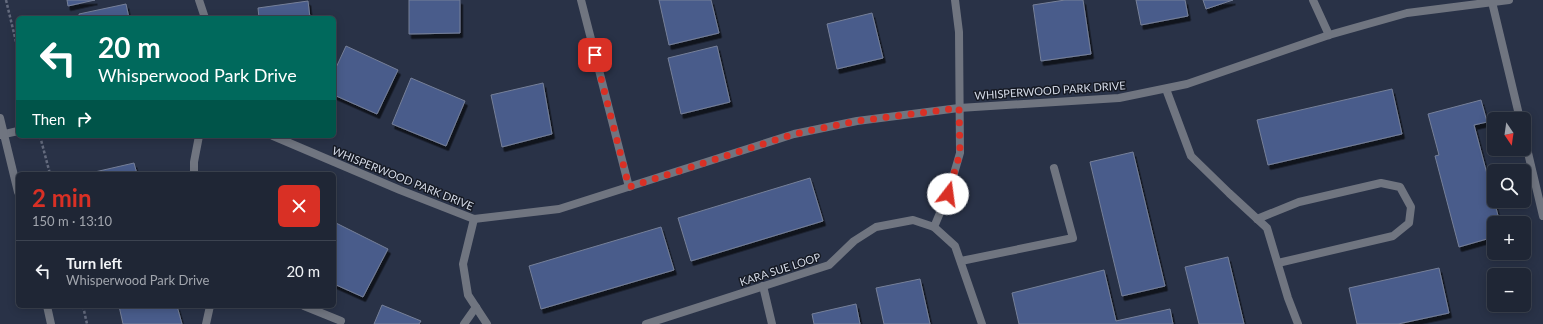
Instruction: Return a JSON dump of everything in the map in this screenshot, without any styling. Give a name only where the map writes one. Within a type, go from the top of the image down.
[{"type":"street","points":[[198,0],[204,16]]},
{"type":"street","points":[[581,0],[629,187]]},
{"type":"street","points":[[955,0],[959,32],[960,153],[948,194],[934,226],[955,246],[982,324]]},
{"type":"street","points":[[1314,0],[1328,35]]},
{"type":"street","name":"WHISPERWOOD PARK DRIVE","points":[[279,138],[400,190],[474,219],[559,209],[794,134],[857,121],[959,108],[1119,98],[1187,84],[1328,35],[1408,13],[1509,0]]},
{"type":"street","points":[[1492,2],[1518,112]]},
{"type":"street","points":[[1166,88],[1191,156],[1267,228],[1288,298],[1298,324]]},
{"type":"street","points":[[0,118],[2,135],[16,185]]},
{"type":"street","points":[[2,135],[16,132]]},
{"type":"street","points":[[194,172],[194,162],[199,138]]},
{"type":"street","points":[[1529,156],[1543,216]]},
{"type":"street","points":[[961,261],[1074,238],[1054,168]]},
{"type":"street","points":[[1258,219],[1299,202],[1381,183],[1400,187],[1411,207],[1409,222],[1392,236],[1278,263]]},
{"type":"street","points":[[474,219],[463,264],[468,295],[487,324]]},
{"type":"street","name":"KARA SUE LOOP","points":[[646,324],[829,265],[854,241],[876,227],[913,220],[934,226]]},
{"type":"street","points":[[763,286],[772,324]]},
{"type":"street","points":[[47,308],[51,324]]},
{"type":"street","points":[[206,324],[210,308]]},
{"type":"street","points":[[309,308],[341,322]]},
{"type":"street","points":[[464,324],[476,308]]},
{"type":"path","points":[[6,0],[16,42]]},
{"type":"path","points":[[41,138],[49,172]]},
{"type":"path","points":[[83,308],[87,324]]},
{"type":"building","points":[[67,0],[95,0],[68,6]]},
{"type":"building","points":[[409,0],[460,0],[460,33],[409,34]]},
{"type":"building","points":[[659,0],[711,0],[719,33],[669,45]]},
{"type":"building","points":[[1065,0],[1083,0],[1091,54],[1041,61],[1033,5]]},
{"type":"building","points":[[1136,0],[1185,0],[1188,16],[1141,25]]},
{"type":"building","points":[[1203,0],[1233,0],[1206,9]]},
{"type":"building","points":[[308,1],[310,16],[259,16],[258,8]]},
{"type":"building","points":[[126,4],[129,16],[79,16],[79,14]]},
{"type":"building","points":[[872,13],[883,58],[837,69],[827,24]]},
{"type":"building","points":[[346,46],[398,70],[377,114],[336,96],[336,68]]},
{"type":"building","points":[[717,46],[730,102],[681,114],[668,58]]},
{"type":"building","points":[[411,78],[465,101],[446,146],[392,124]]},
{"type":"building","points":[[543,83],[552,134],[502,147],[491,95]]},
{"type":"building","points":[[1392,89],[1402,134],[1268,165],[1257,120]]},
{"type":"building","points":[[1481,100],[1487,122],[1474,125],[1487,174],[1487,208],[1496,208],[1498,216],[1487,216],[1487,239],[1459,247],[1435,156],[1439,155],[1428,114]]},
{"type":"building","points":[[1133,152],[1165,286],[1122,296],[1090,162]]},
{"type":"building","points":[[134,163],[136,172],[95,172]]},
{"type":"building","points":[[810,178],[823,221],[691,261],[678,218]]},
{"type":"building","points":[[336,223],[388,249],[363,297],[336,285]]},
{"type":"building","points":[[661,227],[674,270],[541,309],[529,266]]},
{"type":"building","points":[[1228,257],[1244,324],[1199,324],[1185,267]]},
{"type":"building","points":[[1439,268],[1449,313],[1398,324],[1357,324],[1349,288]]},
{"type":"building","points":[[1104,270],[1116,321],[1170,309],[1173,324],[1019,324],[1012,293]]},
{"type":"building","points":[[920,279],[930,324],[884,324],[876,288]]},
{"type":"building","points":[[856,304],[860,324],[814,324],[812,314]]},
{"type":"building","points":[[382,305],[421,321],[419,324],[374,324]]},
{"type":"building","points":[[119,308],[178,308],[182,324],[123,324]]},
{"type":"route","points":[[595,55],[629,187],[794,134],[857,121],[959,108],[960,153],[948,194]]}]
